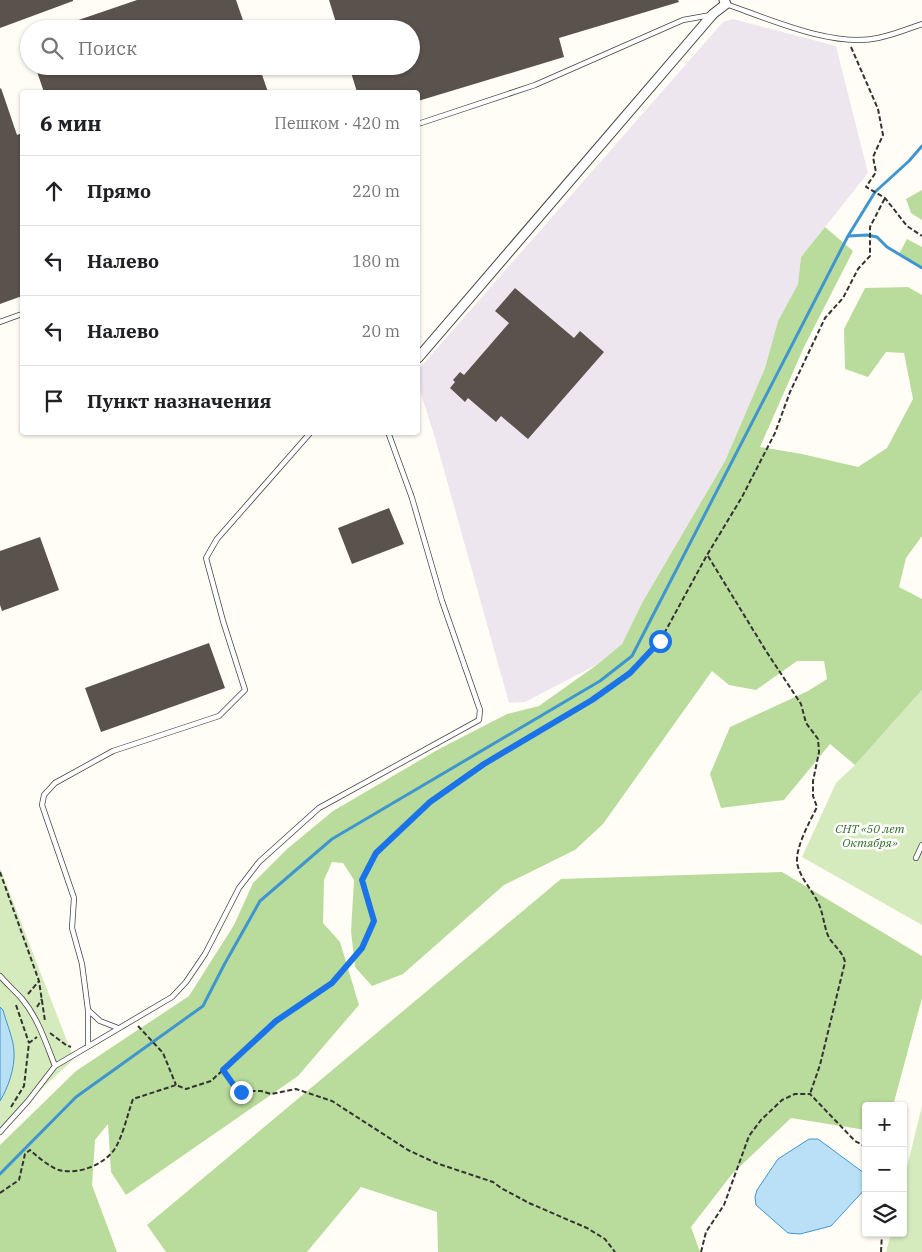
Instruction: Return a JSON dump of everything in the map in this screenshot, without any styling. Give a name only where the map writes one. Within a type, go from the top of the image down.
[{"type":"street","points":[[420,356],[725,2]]},
{"type":"lane","points":[[725,2],[808,33],[847,39],[876,38],[922,24]]},
{"type":"lane","points":[[420,123],[535,85],[683,20],[713,14]]},
{"type":"lane","points":[[0,322],[20,315]]},
{"type":"lane","points":[[88,1046],[88,1010],[82,964],[72,928],[74,898],[42,805],[44,795],[55,783],[113,751],[218,716],[245,690],[223,621],[206,558],[217,539],[308,435]]},
{"type":"lane","points":[[0,1132],[28,1101],[55,1066],[172,996],[186,982],[206,954],[239,888],[259,862],[319,808],[478,720],[480,710],[442,601],[412,498],[389,435]]},
{"type":"lane","points":[[916,858],[922,846]]},
{"type":"lane","points":[[0,976],[22,999],[42,1033],[55,1066]]},
{"type":"lane","points":[[88,1010],[100,1021],[118,1028]]},
{"type":"path","points":[[847,39],[878,110],[882,135],[873,157],[876,172],[866,187],[885,198],[907,226],[922,236]]},
{"type":"path","points":[[0,1193],[19,1180],[25,1154],[30,1150],[34,1155],[58,1170],[75,1170],[99,1164],[115,1148],[133,1099],[176,1085],[186,1089],[211,1081],[276,1021],[332,983],[362,948],[374,921],[362,880],[376,853],[438,796],[484,764],[592,700],[630,673],[660,641],[742,497],[775,433],[790,392],[825,318],[843,298],[858,269],[870,256],[870,227],[885,198]]},
{"type":"path","points":[[708,555],[766,651],[801,704],[806,722],[818,740],[813,781],[813,796],[817,807],[802,840],[797,861],[801,874],[819,905],[827,933],[831,941],[843,953],[846,962],[820,1065],[810,1094]]},
{"type":"path","points":[[22,999],[39,981]]},
{"type":"path","points":[[11,999],[16,1005],[29,1043]]},
{"type":"path","points":[[142,1029],[163,1053],[176,1085]]},
{"type":"path","points":[[49,1032],[66,1045],[81,1051]]},
{"type":"path","points":[[223,1070],[241,1092],[261,1091],[271,1094],[296,1089],[332,1101],[408,1150],[436,1163],[493,1182],[529,1203],[587,1228],[605,1239],[615,1252]]},
{"type":"path","points":[[701,1252],[706,1232],[724,1205],[749,1136],[760,1120],[782,1100],[795,1094],[810,1094],[855,1142],[862,1145]]},
{"type":"path","points":[[881,1252],[882,1237]]},
{"type":"shaded area","points":[[733,19],[836,46],[868,173],[801,257],[798,284],[778,321],[765,368],[725,461],[642,603],[622,644],[598,664],[525,702],[509,703],[420,390],[420,368],[723,22]]},
{"type":"green space","points":[[922,190],[922,220],[911,213],[906,199]]},
{"type":"green space","points":[[825,227],[853,251],[804,347],[760,447],[802,454],[858,467],[887,448],[913,399],[904,353],[886,352],[868,377],[845,369],[844,329],[865,288],[908,287],[922,295],[922,536],[906,558],[899,587],[922,599],[922,690],[855,765],[830,744],[784,800],[721,808],[710,774],[730,727],[808,691],[827,679],[824,661],[797,661],[756,690],[729,685],[712,671],[603,824],[575,850],[504,885],[403,974],[372,986],[355,967],[351,931],[354,880],[343,863],[332,862],[324,880],[323,923],[340,942],[359,1005],[298,1076],[126,1195],[111,1172],[108,1124],[95,1140],[92,1185],[117,1252],[0,1252],[0,1145],[76,1071],[189,996],[234,925],[253,883],[287,849],[333,811],[439,749],[507,714],[539,706],[598,664],[622,644],[642,603],[725,461],[765,368],[778,321],[798,284],[801,257]]},
{"type":"green space","points":[[907,239],[922,247],[922,267],[899,254]]},
{"type":"green space","name":"СНТ «50 лет Октября»","points":[[922,690],[922,925],[802,857],[836,783],[855,765]]},
{"type":"green space","points":[[0,868],[74,1059],[0,1127]]},
{"type":"green space","points":[[782,872],[922,956],[922,998],[894,1102],[862,1102],[862,1129],[791,1118],[732,1174],[691,1227],[700,1252],[438,1252],[437,1212],[361,1187],[307,1252],[166,1252],[147,1225],[561,879]]},
{"type":"green space","points":[[922,1106],[922,1252],[886,1252],[890,1237],[907,1237],[907,1167]]},
{"type":"water","points":[[0,1007],[3,1010],[14,1047],[14,1058],[10,1078],[0,1101]]},
{"type":"water","points":[[809,1139],[818,1139],[862,1172],[862,1192],[831,1226],[800,1234],[788,1233],[756,1205],[755,1197],[757,1190],[778,1159]]},
{"type":"building","points":[[0,0],[73,0],[73,1],[0,28]]},
{"type":"building","points":[[137,0],[236,0],[243,20],[78,20]]},
{"type":"building","points":[[329,0],[678,0],[679,2],[559,38],[564,57],[420,100],[420,90],[356,90],[352,75],[420,75],[420,20],[335,20]]},
{"type":"building","points":[[38,75],[262,75],[267,90],[43,90]]},
{"type":"building","points":[[0,89],[17,135],[20,134],[20,297],[0,304]]},
{"type":"building","points":[[515,288],[574,338],[580,331],[604,352],[528,439],[501,416],[496,422],[468,398],[465,402],[450,388],[455,382],[453,380],[460,372],[464,375],[509,323],[495,311]]},
{"type":"building","points":[[389,508],[404,544],[352,564],[338,528]]},
{"type":"building","points":[[40,537],[59,590],[2,611],[0,605],[0,551]]},
{"type":"building","points":[[209,643],[225,688],[101,732],[85,688]]},
{"type":"waterway","points":[[0,1174],[76,1097],[203,1006],[260,901],[332,839],[600,681],[632,656],[848,236],[875,192],[909,161],[922,146]]},
{"type":"waterway","points":[[849,236],[867,235],[877,237],[887,247],[922,268]]},
{"type":"route","points":[[241,1092],[223,1070],[276,1021],[332,983],[362,948],[374,921],[362,880],[376,853],[430,802],[484,764],[592,700],[630,673],[660,641]]}]
